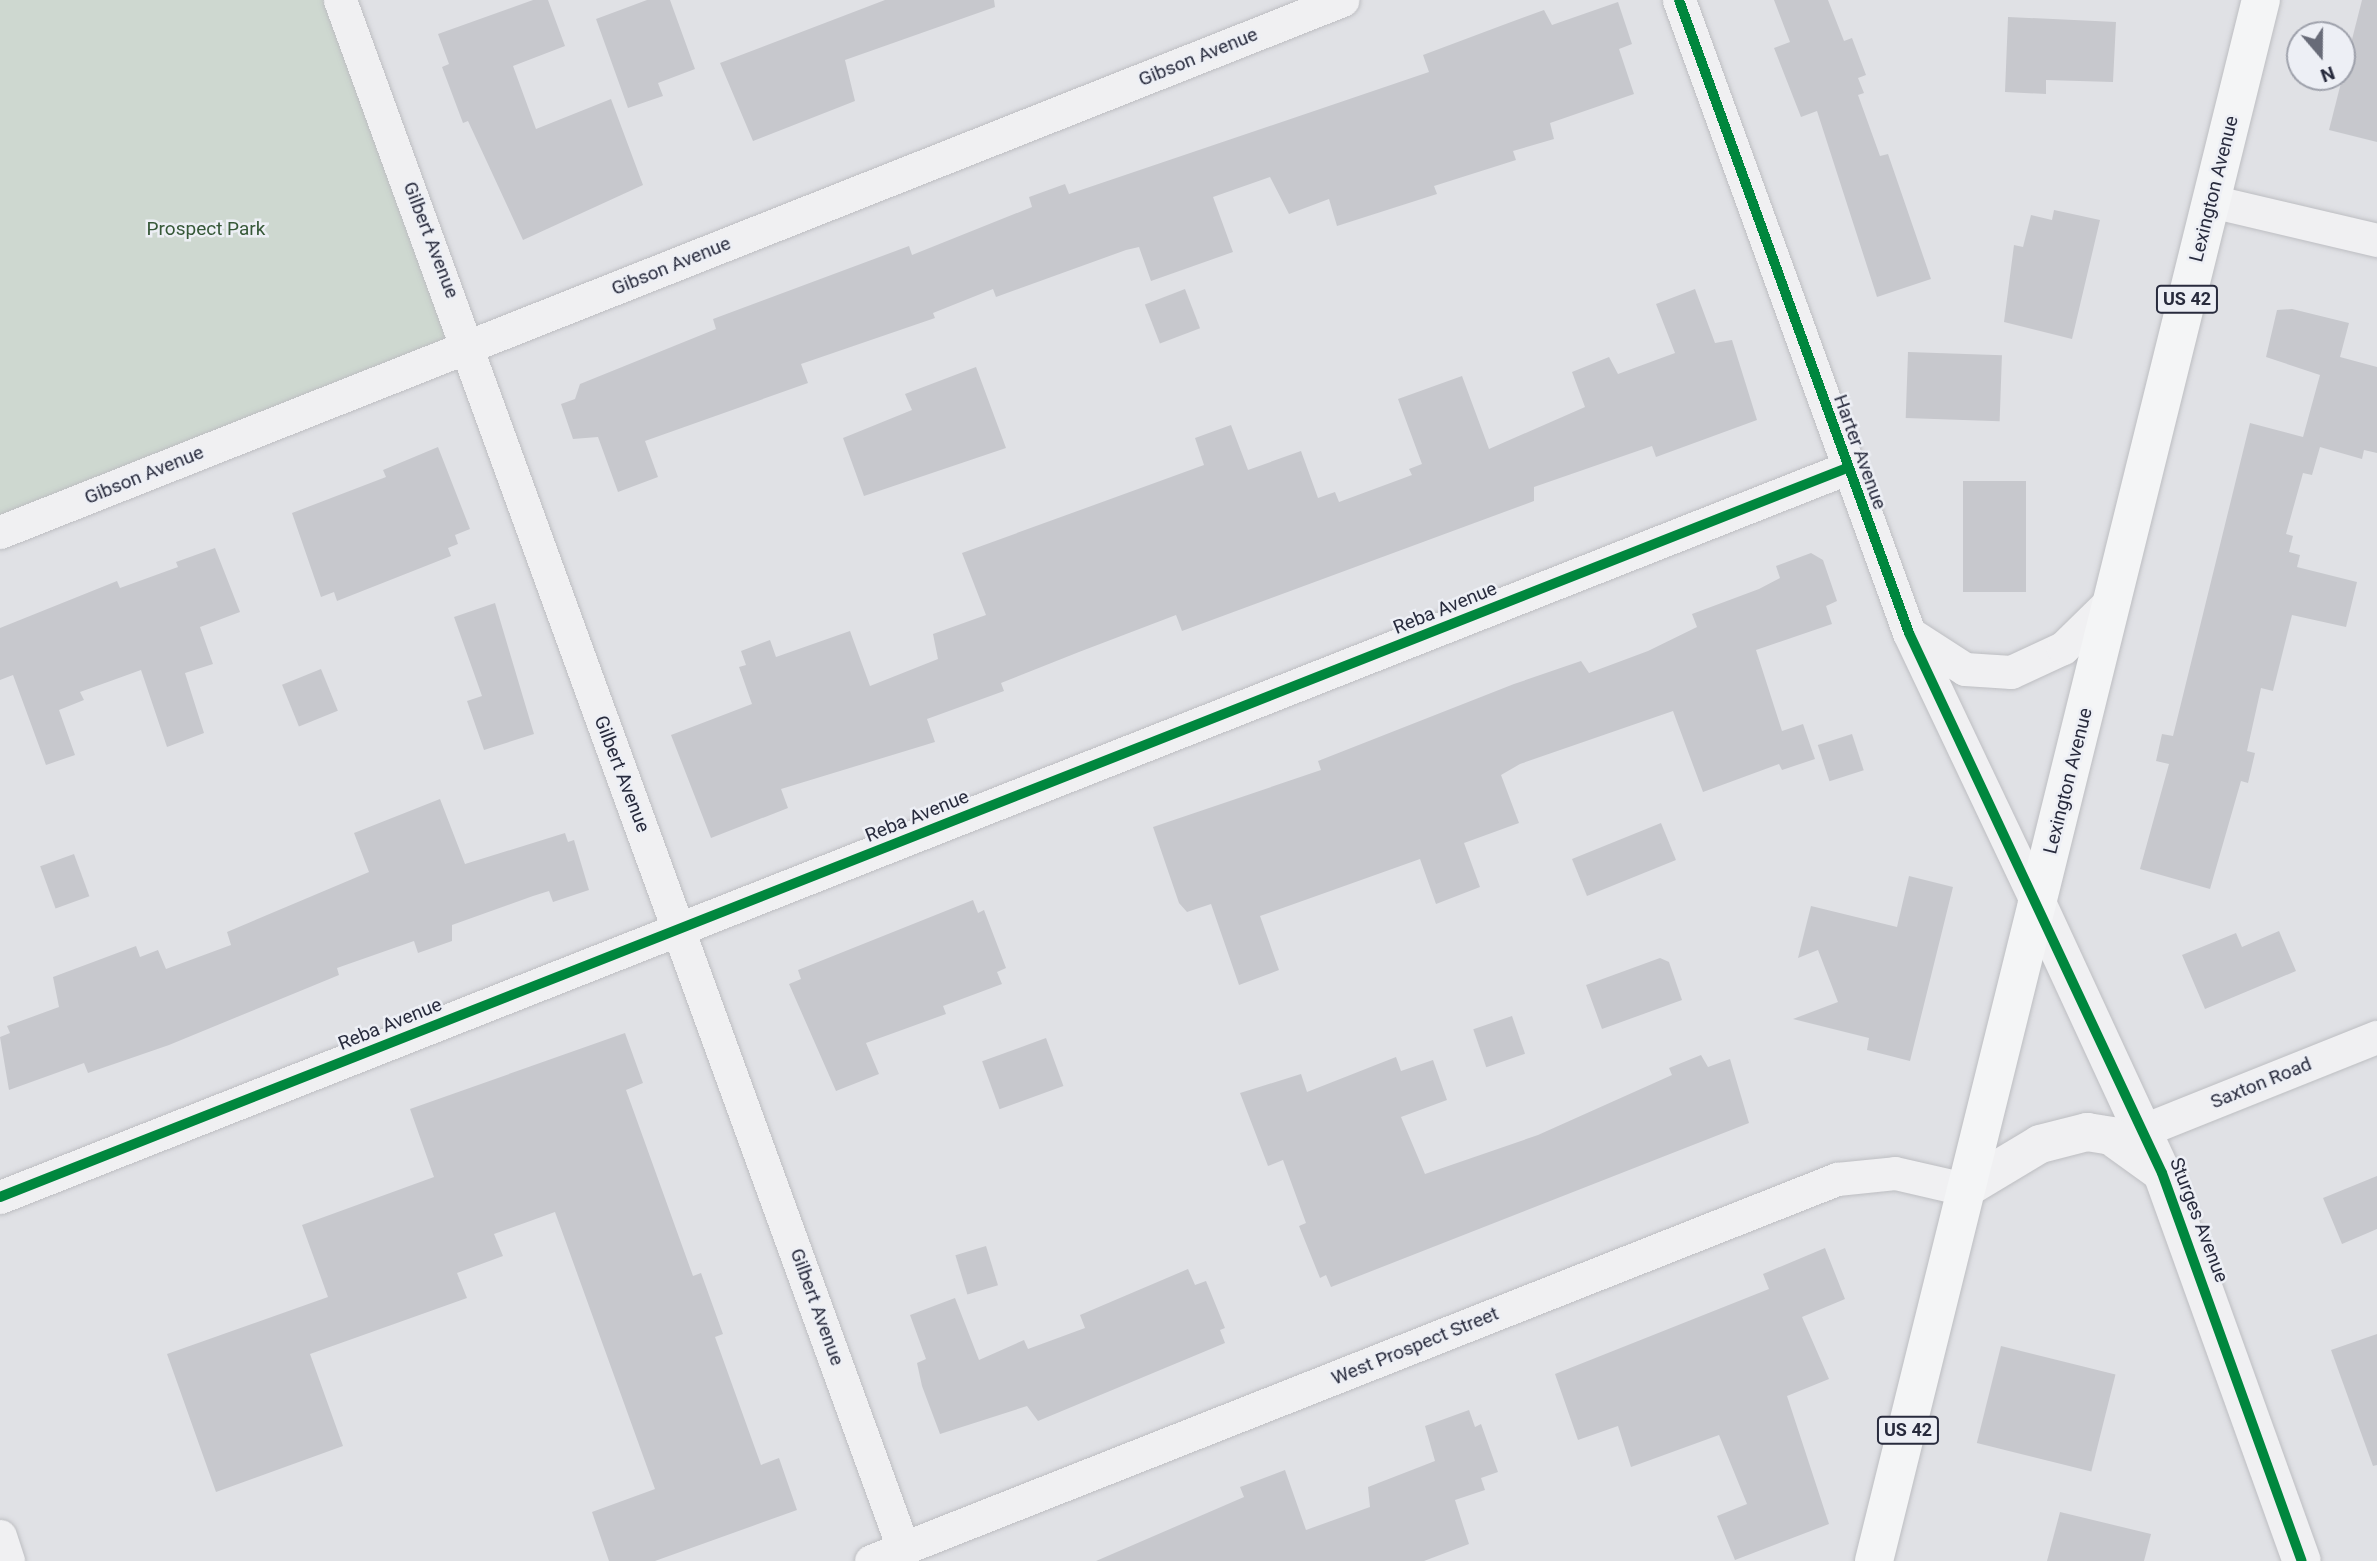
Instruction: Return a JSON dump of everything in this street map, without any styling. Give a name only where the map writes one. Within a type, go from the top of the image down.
[{"type":"main road","name":"Lexington Avenue","points":[[1874,1561],[2261,0]]},
{"type":"street","name":"Gilbert Avenue","points":[[340,0],[471,346],[597,710],[681,928],[903,1548]]},
{"type":"street","name":"Gibson Avenue","points":[[0,532],[1342,0]]},
{"type":"street","name":"Harter Avenue","points":[[1679,0],[1909,633],[2037,903]]},
{"type":"street","points":[[2211,201],[2377,240]]},
{"type":"street","name":"Reba Avenue","points":[[0,1197],[1847,468]]},
{"type":"street","points":[[1909,633],[1965,669],[2011,672],[2063,648],[2114,598]]},
{"type":"street","name":"Sturges Avenue","points":[[2037,903],[2162,1173],[2302,1561]]},
{"type":"street","name":"Saxton Road","points":[[2144,1130],[2377,1037]]},
{"type":"street","points":[[1965,1189],[2040,1144],[2087,1132],[2111,1136],[2162,1173]]},
{"type":"street","name":"West Prospect Street","points":[[871,1561],[1838,1179],[1895,1173],[1965,1189]]},
{"type":"street","points":[[0,1536],[8,1561]]},
{"type":"green space","name":"Prospect Park","points":[[0,0],[340,0],[471,346],[0,532]]},
{"type":"building","points":[[533,0],[548,0],[565,46],[513,66],[536,129],[611,99],[643,185],[523,240],[468,121],[463,123],[442,67],[449,64],[438,34]]},
{"type":"building","points":[[647,0],[670,0],[695,69],[658,83],[663,96],[628,108],[596,19]]},
{"type":"building","points":[[885,0],[994,0],[995,7],[845,60],[855,101],[753,141],[720,63]]},
{"type":"building","points":[[1774,0],[1828,0],[1844,41],[1852,38],[1866,75],[1858,78],[1864,93],[1858,95],[1880,156],[1888,154],[1931,279],[1877,297],[1817,111],[1801,117],[1774,48],[1790,42]]},
{"type":"building","points":[[2362,0],[2377,0],[2377,142],[2329,130],[2339,91],[2356,91],[2356,24]]},
{"type":"building","points":[[1618,2],[1632,44],[1619,49],[1634,94],[1550,123],[1554,139],[1513,151],[1516,160],[1434,186],[1437,194],[1337,226],[1329,199],[1289,214],[1270,177],[1213,197],[1233,252],[1151,281],[1139,247],[996,297],[993,289],[933,313],[935,318],[801,364],[808,383],[645,441],[658,477],[618,492],[598,437],[573,439],[561,404],[575,399],[580,384],[716,329],[713,319],[909,246],[912,255],[1032,207],[1029,197],[1065,184],[1069,194],[1429,72],[1423,55],[1544,10],[1552,25]]},
{"type":"building","points":[[2008,17],[2116,22],[2113,82],[2046,80],[2046,94],[2005,92]]},
{"type":"building","points":[[2054,210],[2100,220],[2072,339],[2004,322],[2014,245],[2023,247],[2031,215],[2052,220]]},
{"type":"building","points":[[1185,289],[1200,328],[1160,344],[1145,304]]},
{"type":"building","points":[[1695,289],[1715,343],[1732,340],[1757,420],[1656,457],[1652,446],[1534,487],[1534,501],[1182,631],[1176,615],[1001,683],[1004,691],[927,719],[935,742],[781,789],[788,808],[711,838],[671,735],[752,704],[739,667],[746,665],[741,651],[770,640],[776,657],[850,631],[870,686],[938,659],[933,634],[986,615],[962,553],[1204,465],[1195,438],[1231,425],[1248,470],[1301,451],[1318,498],[1335,492],[1339,502],[1412,475],[1409,469],[1422,464],[1398,399],[1462,376],[1489,449],[1585,407],[1572,372],[1609,357],[1618,374],[1675,353],[1656,304]]},
{"type":"building","points":[[2292,309],[2349,323],[2340,357],[2377,367],[2377,453],[2364,450],[2362,459],[2320,447],[2312,475],[2303,473],[2286,534],[2293,536],[2289,552],[2300,555],[2297,567],[2357,582],[2346,627],[2292,615],[2273,691],[2261,688],[2247,751],[2255,753],[2248,783],[2241,781],[2210,889],[2140,869],[2169,764],[2156,761],[2162,734],[2173,736],[2250,423],[2303,437],[2320,375],[2266,357],[2277,310]]},
{"type":"building","points":[[1908,352],[2002,355],[2000,421],[1906,418]]},
{"type":"building","points":[[976,367],[1006,448],[864,496],[843,438],[912,410],[905,394]]},
{"type":"building","points":[[438,447],[470,529],[455,535],[458,544],[448,548],[451,556],[337,601],[334,592],[321,597],[292,513],[386,477],[383,470]]},
{"type":"building","points":[[1963,481],[2026,481],[2026,592],[1963,592]]},
{"type":"building","points":[[215,548],[240,612],[200,627],[213,664],[185,673],[204,733],[167,747],[141,670],[80,692],[84,700],[59,710],[75,755],[46,765],[13,675],[0,680],[0,628],[117,581],[120,588],[178,567],[176,562]]},
{"type":"building","points":[[1811,553],[1823,560],[1837,601],[1826,606],[1832,624],[1756,650],[1782,731],[1803,724],[1815,759],[1782,770],[1779,764],[1703,792],[1673,711],[1520,764],[1501,775],[1519,823],[1464,843],[1480,887],[1436,904],[1420,859],[1260,916],[1279,970],[1239,985],[1211,904],[1187,912],[1179,903],[1153,827],[1321,770],[1318,761],[1514,684],[1581,661],[1589,673],[1648,651],[1697,627],[1692,614],[1759,589],[1780,578],[1776,566]]},
{"type":"building","points":[[495,603],[534,734],[484,750],[467,701],[482,696],[454,617]]},
{"type":"building","points":[[321,669],[338,711],[299,726],[282,685]]},
{"type":"building","points":[[1852,734],[1864,770],[1830,781],[1818,745]]},
{"type":"building","points":[[440,799],[465,864],[565,833],[568,842],[574,840],[589,890],[553,902],[549,891],[533,896],[452,925],[452,941],[418,953],[414,941],[337,968],[339,975],[169,1045],[88,1073],[84,1063],[9,1090],[0,1037],[10,1033],[7,1026],[59,1007],[53,977],[136,946],[140,957],[158,950],[166,969],[231,945],[227,932],[369,872],[354,833]]},
{"type":"building","points":[[1661,823],[1676,860],[1587,896],[1572,859]]},
{"type":"building","points":[[74,854],[89,896],[56,909],[40,866]]},
{"type":"building","points":[[1909,876],[1953,887],[1910,1061],[1867,1050],[1869,1038],[1793,1019],[1838,1002],[1818,950],[1798,958],[1811,906],[1897,927]]},
{"type":"building","points":[[973,900],[978,913],[984,910],[1006,968],[997,972],[1002,984],[943,1006],[946,1014],[866,1043],[879,1074],[836,1091],[789,984],[801,979],[798,970]]},
{"type":"building","points":[[2279,931],[2296,971],[2205,1009],[2182,955],[2236,933],[2242,947]]},
{"type":"building","points":[[1660,958],[1669,962],[1682,1000],[1602,1029],[1586,985]]},
{"type":"building","points":[[1512,1016],[1525,1054],[1486,1067],[1473,1029]]},
{"type":"building","points":[[625,1033],[643,1083],[626,1090],[693,1276],[701,1273],[723,1334],[715,1337],[761,1465],[779,1458],[797,1510],[655,1561],[609,1561],[592,1512],[655,1489],[555,1212],[494,1234],[503,1256],[457,1273],[467,1298],[310,1354],[343,1446],[216,1492],[167,1354],[328,1297],[302,1225],[434,1177],[410,1109]]},
{"type":"building","points":[[1046,1038],[1063,1086],[1000,1109],[982,1061]]},
{"type":"building","points":[[1701,1055],[1708,1067],[1730,1059],[1749,1123],[1331,1287],[1326,1275],[1320,1278],[1299,1226],[1306,1223],[1283,1160],[1268,1166],[1240,1093],[1301,1074],[1307,1092],[1396,1057],[1401,1071],[1433,1060],[1447,1100],[1401,1117],[1425,1174],[1538,1135],[1672,1075],[1669,1068]]},
{"type":"building","points":[[2377,1176],[2377,1229],[2342,1244],[2323,1198]]},
{"type":"building","points":[[986,1246],[998,1285],[967,1295],[955,1255]]},
{"type":"building","points":[[1825,1248],[1845,1299],[1802,1317],[1829,1379],[1787,1396],[1829,1524],[1735,1560],[1717,1516],[1747,1504],[1719,1435],[1631,1467],[1618,1426],[1578,1440],[1555,1374],[1769,1289],[1763,1274]]},
{"type":"building","points":[[1188,1269],[1195,1285],[1206,1281],[1225,1328],[1220,1330],[1225,1343],[1038,1421],[1027,1406],[940,1434],[922,1386],[917,1363],[926,1359],[910,1315],[955,1298],[979,1360],[1024,1340],[1028,1349],[1085,1328],[1080,1315]]},
{"type":"building","points":[[2377,1334],[2377,1465],[2373,1466],[2331,1350]]},
{"type":"building","points":[[2001,1346],[2115,1375],[2091,1472],[1977,1443]]},
{"type":"building","points":[[1469,1410],[1475,1427],[1481,1424],[1498,1472],[1481,1478],[1485,1490],[1455,1500],[1469,1544],[1424,1561],[1096,1561],[1244,1497],[1240,1487],[1285,1470],[1306,1530],[1370,1507],[1368,1487],[1435,1461],[1425,1426]]},
{"type":"building","points":[[2060,1512],[2151,1534],[2144,1561],[2047,1561]]},
{"type":"cycle path","points":[[1679,0],[1909,633],[2162,1173],[2302,1561]]},
{"type":"cycle path","points":[[0,1197],[1847,468]]}]
